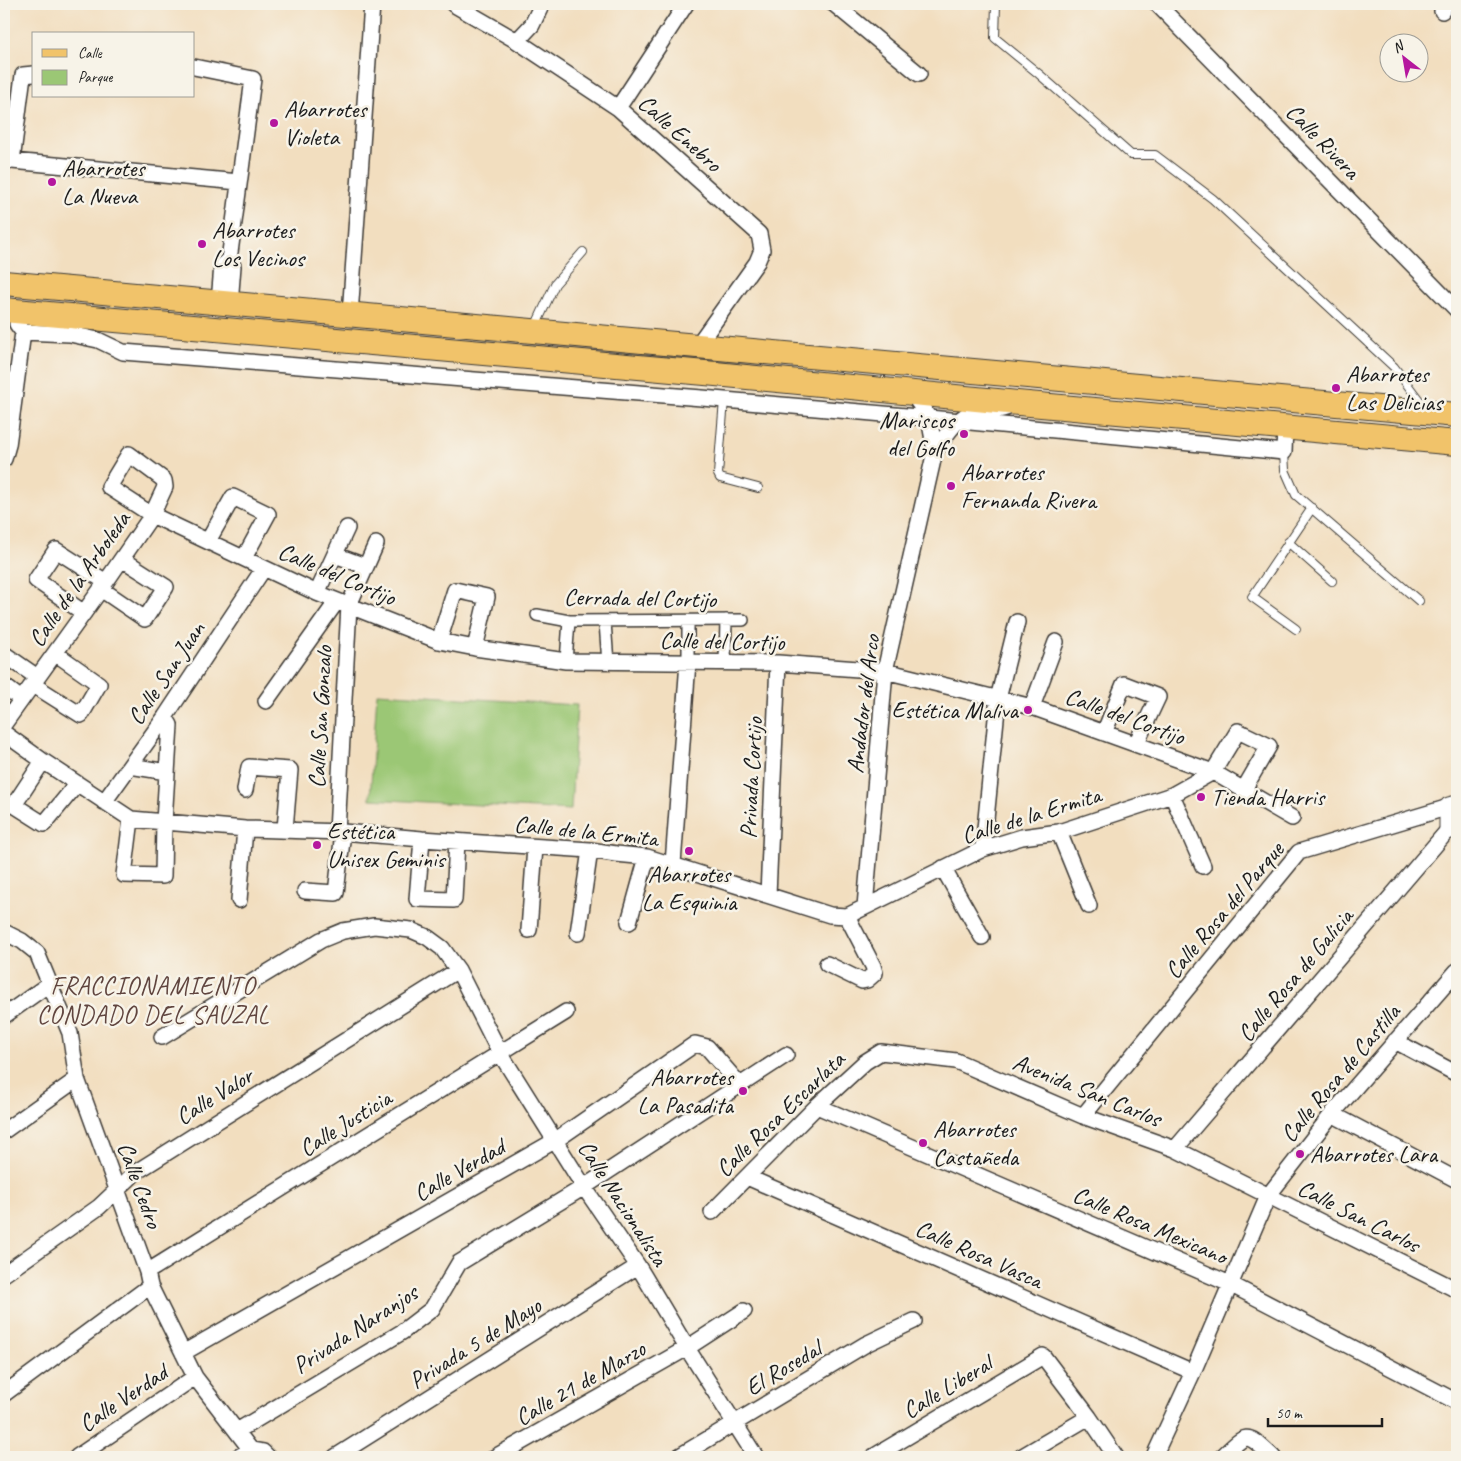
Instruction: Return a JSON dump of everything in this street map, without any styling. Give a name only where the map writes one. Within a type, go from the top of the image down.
[{"type":"main road","points":[[4,283],[1457,415]]},
{"type":"main road","points":[[6,311],[635,366],[1457,443]]},
{"type":"main road","points":[[1019,403],[1022,375]]},
{"type":"main road","points":[[1285,427],[1287,399]]},
{"type":"street","points":[[350,315],[372,4]]},
{"type":"street","name":"Calle Enebro","points":[[453,4],[517,41],[618,108],[759,234],[762,250],[757,262],[697,346]]},
{"type":"street","points":[[517,41],[532,25],[542,4]]},
{"type":"street","points":[[618,108],[686,4]]},
{"type":"street","points":[[834,4],[919,74]]},
{"type":"street","name":"Calle Rivera","points":[[1157,4],[1457,310]]},
{"type":"street","points":[[195,67],[253,78],[224,303]]},
{"type":"street","points":[[32,74],[23,75],[12,161],[239,182]]},
{"type":"street","points":[[4,459],[8,445],[23,332],[6,311]]},
{"type":"street","points":[[87,318],[98,340]]},
{"type":"street","points":[[23,332],[70,334],[98,340],[122,352],[702,398],[1284,452],[1285,427]]},
{"type":"street","points":[[633,393],[635,366]]},
{"type":"street","points":[[702,398],[704,373]]},
{"type":"street","name":"Andador del Arco","points":[[912,392],[929,418],[935,451]]},
{"type":"street","name":"Andador del Arco","points":[[865,907],[885,671],[935,451],[952,427],[974,412],[997,411],[1019,403]]},
{"type":"street","points":[[1133,438],[1136,414]]},
{"type":"street","points":[[1227,447],[1229,422]]},
{"type":"street","name":"Calle del Cortijo","points":[[164,480],[129,454],[109,487],[152,515],[264,568],[343,603],[439,641],[566,661],[608,663],[778,663],[885,671],[1032,707],[1104,732],[1213,772],[1292,818]]},
{"type":"street","name":"Calle de la Arboleda","points":[[4,724],[152,515],[165,487],[164,480]]},
{"type":"street","points":[[208,541],[233,497],[268,514],[244,558]]},
{"type":"street","points":[[317,592],[348,528]]},
{"type":"street","points":[[266,701],[343,603],[376,544]]},
{"type":"street","points":[[84,613],[36,580],[56,550],[104,585],[145,619],[166,587],[122,559]]},
{"type":"street","points":[[335,555],[365,566]]},
{"type":"street","name":"Calle San Juan","points":[[104,802],[165,717],[264,568]]},
{"type":"street","points":[[439,641],[455,590],[487,597],[475,648]]},
{"type":"street","name":"Calle San Gonzalo","points":[[305,891],[336,894],[340,832],[343,603]]},
{"type":"street","name":"Cerrada del Cortijo","points":[[537,615],[569,621],[605,622],[743,620]]},
{"type":"street","points":[[725,663],[726,620]]},
{"type":"street","points":[[566,661],[569,621]]},
{"type":"street","points":[[673,864],[688,662],[688,621]]},
{"type":"street","points":[[605,622],[608,663]]},
{"type":"street","points":[[983,848],[998,698],[1017,622]]},
{"type":"street","points":[[1032,707],[1056,642]]},
{"type":"street","points":[[4,654],[34,680],[81,715],[99,684],[55,653]]},
{"type":"street","name":"Privada Cortijo","points":[[768,895],[778,663]]},
{"type":"street","points":[[1104,732],[1124,684],[1158,697],[1136,744]]},
{"type":"street","points":[[4,686],[21,699]]},
{"type":"street","points":[[131,819],[124,875],[163,876],[164,822],[170,725],[165,717]]},
{"type":"street","points":[[1213,772],[1238,731],[1269,746],[1244,789]]},
{"type":"street","name":"Calle de la Ermita","points":[[4,733],[131,819],[245,829],[340,832],[590,850],[647,857],[830,915],[847,916],[983,848],[1022,837],[1059,832],[1172,795],[1213,772]]},
{"type":"street","points":[[43,761],[14,805],[44,824],[77,784]]},
{"type":"street","points":[[130,766],[167,772]]},
{"type":"street","points":[[246,790],[250,768],[290,770],[285,829]]},
{"type":"street","points":[[1172,795],[1203,866]]},
{"type":"street","points":[[1453,806],[1453,829]]},
{"type":"street","name":"Calle Rosa del Parque","points":[[1083,1116],[1299,852],[1453,806]]},
{"type":"street","points":[[239,900],[245,829]]},
{"type":"street","name":"Calle Rosa de Galicia","points":[[1175,1150],[1453,829]]},
{"type":"street","points":[[1059,832],[1088,906]]},
{"type":"street","points":[[422,839],[417,899],[454,900],[457,841]]},
{"type":"street","points":[[529,930],[535,847]]},
{"type":"street","points":[[578,932],[590,850]]},
{"type":"street","points":[[629,922],[647,857]]},
{"type":"street","points":[[943,868],[982,937]]},
{"type":"street","points":[[826,964],[862,981],[867,980],[875,973],[847,916]]},
{"type":"street","name":"Calle Nacionalista","points":[[162,1037],[321,940],[343,931],[374,926],[410,930],[427,937],[442,948],[458,970],[500,1053],[584,1187],[638,1266],[756,1457]]},
{"type":"street","name":"Calle Cedro","points":[[4,932],[22,941],[37,953],[70,1033],[77,1080],[149,1279],[195,1377],[237,1431],[245,1454]]},
{"type":"street","name":"Calle Valor","points":[[4,1274],[100,1207],[136,1172],[458,970]]},
{"type":"street","name":"Calle Rosa de Castilla","points":[[1155,1454],[1193,1372],[1268,1196],[1332,1114],[1457,971]]},
{"type":"street","points":[[4,1016],[49,984]]},
{"type":"street","name":"Calle Justicia","points":[[4,1394],[149,1279],[566,1012]]},
{"type":"street","points":[[1395,1042],[1457,1074]]},
{"type":"street","name":"Calle Verdad","points":[[183,1353],[556,1140],[695,1044],[707,1047],[739,1084]]},
{"type":"street","name":"Avenida San Carlos","points":[[881,1052],[956,1061],[1083,1116],[1175,1150],[1268,1196]]},
{"type":"street","name":"Calle Rosa Escarlata","points":[[712,1212],[817,1106],[865,1062],[881,1052]]},
{"type":"street","name":"Privada Naranjos","points":[[237,1431],[402,1332],[432,1309],[459,1263],[584,1187],[786,1055]]},
{"type":"street","points":[[4,1131],[77,1080]]},
{"type":"street","name":"Calle Rosa Mexicano","points":[[817,1106],[1230,1284],[1457,1402]]},
{"type":"street","points":[[1332,1114],[1457,1180]]},
{"type":"street","name":"Calle Rosa Vasca","points":[[747,1177],[1193,1372]]},
{"type":"street","name":"Calle San Carlos","points":[[1268,1196],[1457,1290]]},
{"type":"street","name":"Privada 5 de Mayo","points":[[335,1457],[638,1266]]},
{"type":"street","name":"Calle 21 de Marzo","points":[[495,1457],[687,1348],[744,1311]]},
{"type":"street","name":"El Rosedal","points":[[678,1457],[866,1344],[914,1321]]},
{"type":"street","name":"Calle Liberal","points":[[873,1457],[1043,1356],[1088,1416]]},
{"type":"street","name":"Calle Verdad","points":[[77,1457],[195,1377]]},
{"type":"street","points":[[1021,1457],[1088,1416],[1116,1457]]},
{"type":"street","points":[[1222,1457],[1241,1438],[1247,1437],[1252,1438],[1273,1457]]},
{"type":"street","points":[[245,1454],[263,1452],[268,1457]]},
{"type":"lane","points":[[996,4],[995,38],[1131,155],[1155,155],[1213,199],[1394,367],[1427,412]]},
{"type":"lane","points":[[533,331],[555,284],[583,252]]},
{"type":"lane","points":[[724,400],[718,474],[723,480],[758,488]]},
{"type":"lane","points":[[1284,452],[1285,470],[1296,495],[1420,601]]},
{"type":"lane","points":[[1296,629],[1252,597],[1312,508]]},
{"type":"lane","points":[[1288,542],[1332,581]]},
{"type":"green space","points":[[377,693],[577,705],[571,810],[370,799]]},
{"type":"place","name":"Abarrotes Violeta","points":[[274,123]]},
{"type":"place","name":"Abarrotes La Nueva","points":[[52,182]]},
{"type":"place","name":"Abarrotes Los Vecinos","points":[[202,244]]},
{"type":"place","name":"Abarrotes Las Delicias","points":[[1336,388]]},
{"type":"place","name":"Mariscos del Golfo","points":[[964,434]]},
{"type":"place","name":"Abarrotes Fernanda Rivera","points":[[951,486]]},
{"type":"place","name":"Estética Maliva","points":[[1028,710]]},
{"type":"place","name":"Tienda Harris","points":[[1201,797]]},
{"type":"place","name":"Estética Unisex Geminis","points":[[317,845]]},
{"type":"place","name":"Abarrotes La Esquinia","points":[[689,851]]},
{"type":"place","name":"Abarrotes La Pasadita","points":[[743,1091]]},
{"type":"place","name":"Abarrotes Castañeda","points":[[923,1143]]},
{"type":"place","name":"Abarrotes Lara","points":[[1300,1154]]},
{"type":"district","name":"FRACCIONAMIENTO CONDADO DEL SAUZAL","points":[[153,1000]]}]
